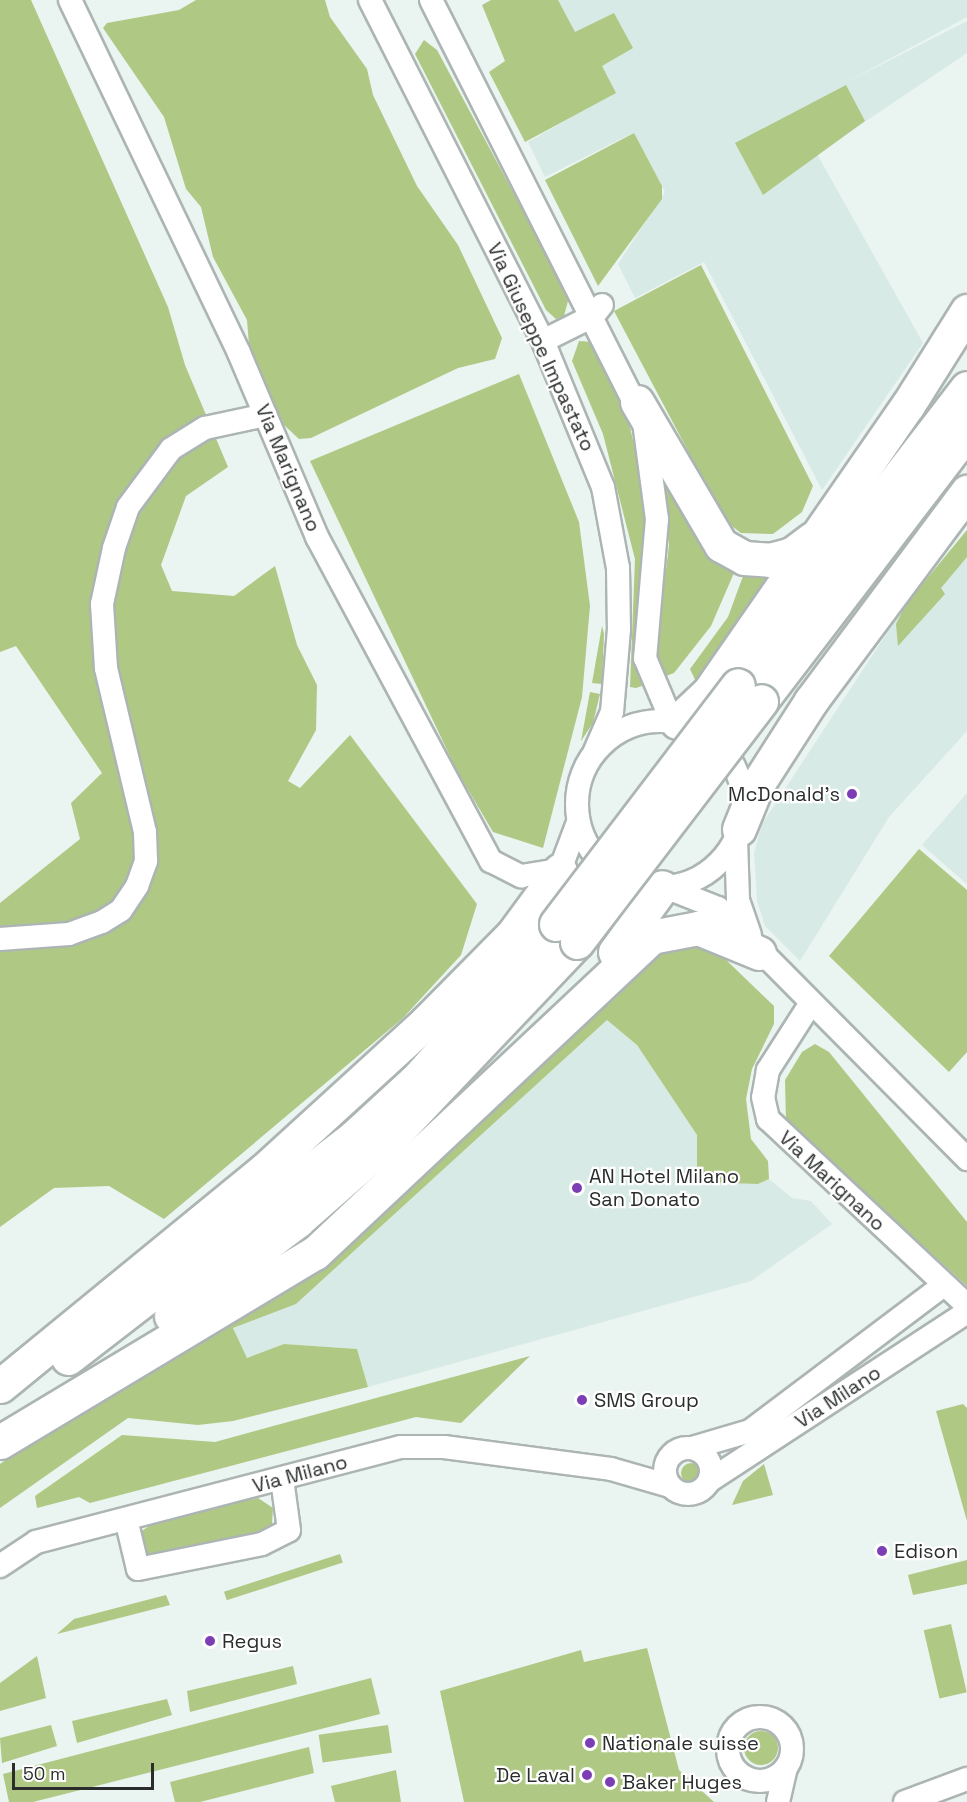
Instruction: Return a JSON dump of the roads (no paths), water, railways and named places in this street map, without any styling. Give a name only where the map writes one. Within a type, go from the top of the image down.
[{"type":"highway","points":[[675,722],[709,692],[908,405],[967,311]]},
{"type":"highway","points":[[908,405],[967,333]]},
{"type":"highway","points":[[750,693],[967,366]]},
{"type":"highway","points":[[870,514],[967,388]]},
{"type":"highway","points":[[637,402],[712,535],[727,549],[744,558],[778,558],[798,550],[824,528]]},
{"type":"highway","points":[[0,1442],[338,1186],[527,1001],[566,933],[750,693],[967,432]]},
{"type":"highway","points":[[739,829],[757,785],[811,700],[967,492]]},
{"type":"highway","points":[[0,1386],[255,1178],[426,1023],[513,934],[560,870]]},
{"type":"highway","points":[[574,1006],[662,887]]},
{"type":"highway","points":[[0,1442],[315,1252],[459,1122],[574,1006],[651,937],[674,929],[718,933],[759,953]]},
{"type":"highway","points":[[0,1404],[185,1272],[355,1136],[417,1079],[566,933]]},
{"type":"street","name":"Via Marignano","points":[[70,0],[239,353],[317,537],[491,861],[521,876],[560,870]]},
{"type":"street","name":"Via Giuseppe Impastato","points":[[370,0],[543,341],[596,463],[618,568],[614,697],[596,751]]},
{"type":"street","points":[[431,0],[598,310],[637,402],[649,443],[657,519],[645,658],[675,722]]},
{"type":"street","points":[[543,341],[598,310]]},
{"type":"street","points":[[0,939],[69,933],[102,922],[121,910],[137,886],[146,861],[145,832],[106,668],[102,604],[114,548],[128,507],[171,449],[205,428],[266,415]]},
{"type":"street","points":[[560,870],[578,822],[580,781],[596,751],[635,724],[675,722],[711,738],[733,764],[742,793],[734,864],[738,900],[759,953]]},
{"type":"street","points":[[578,822],[591,851],[612,873],[711,903],[967,1159]]},
{"type":"street","points":[[662,887],[708,872],[726,855],[739,829]]},
{"type":"street","name":"Via Marignano","points":[[811,1003],[768,1070],[763,1097],[768,1119],[967,1305]]},
{"type":"street","name":"Via Milano","points":[[0,1566],[36,1542],[424,1445],[611,1469],[668,1458],[692,1448],[750,1431],[944,1285]]},
{"type":"street","name":"Via Milano","points":[[670,1486],[693,1493],[967,1312]]},
{"type":"street","points":[[692,1448],[708,1459],[709,1481]]},
{"type":"street","points":[[668,1458],[665,1474],[670,1486]]},
{"type":"street","points":[[611,1469],[670,1486]]},
{"type":"street","points":[[126,1519],[138,1569],[262,1544],[289,1530],[282,1479]]},
{"type":"street","points":[[770,1802],[755,1782],[738,1774],[728,1758],[730,1736],[749,1719],[766,1718],[787,1732],[792,1750],[778,1802]]},
{"type":"street","points":[[755,1782],[778,1776],[786,1768]]},
{"type":"street","points":[[905,1802],[967,1779]]},
{"type":"place","name":"McDonald's","points":[[852,794]]},
{"type":"place","name":"AN Hotel Milano San Donato","points":[[577,1188]]},
{"type":"place","name":"SMS Group","points":[[582,1400]]},
{"type":"place","name":"Edison","points":[[882,1551]]},
{"type":"place","name":"Regus","points":[[210,1641]]},
{"type":"place","name":"Nationale suisse","points":[[590,1743]]},
{"type":"place","name":"De Laval","points":[[587,1775]]},
{"type":"place","name":"Baker Huges","points":[[610,1782]]}]
